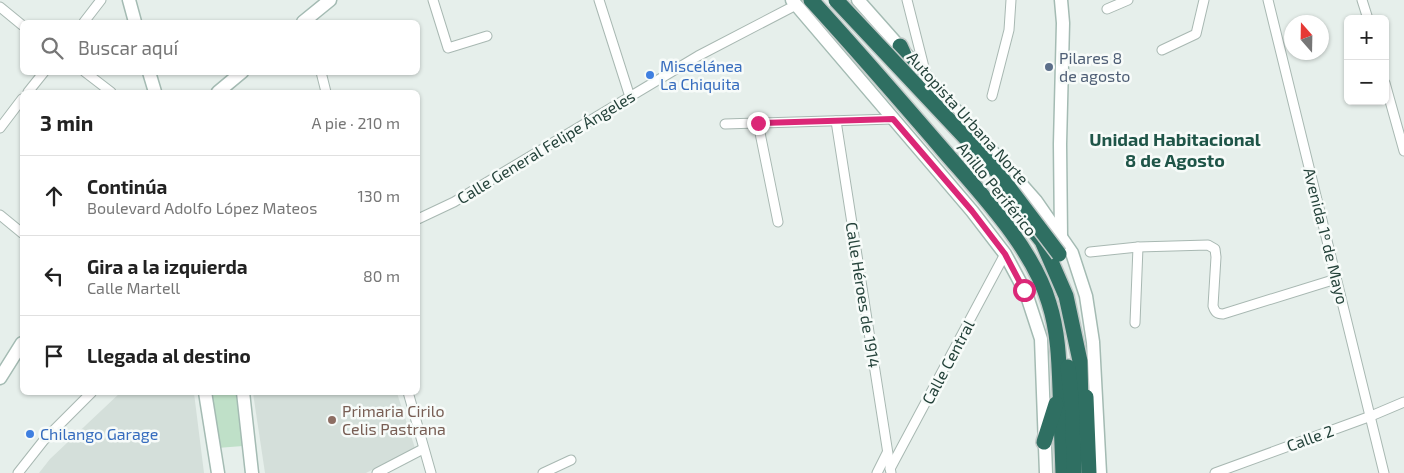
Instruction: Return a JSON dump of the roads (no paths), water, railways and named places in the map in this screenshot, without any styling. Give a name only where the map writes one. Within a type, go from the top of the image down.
[{"type":"highway","name":"Autopista Urbana Norte","points":[[825,0],[977,174],[1037,254],[1058,299],[1066,346],[1073,414],[1074,473]]},
{"type":"highway","name":"Autopista Urbana Norte","points":[[836,0],[994,168],[1059,254],[1078,301],[1086,374],[1089,473]]},
{"type":"highway","name":"Anillo Periférico","points":[[843,0],[922,80],[1042,241],[1066,296],[1080,361],[1083,473]]},
{"type":"highway","name":"Anillo Periférico","points":[[800,2],[868,62],[995,210],[1025,252],[1049,302],[1056,330],[1063,473]]},
{"type":"highway","points":[[900,46],[922,80]]},
{"type":"highway","points":[[1044,442],[1060,394]]},
{"type":"main road","points":[[129,0],[134,20]]},
{"type":"main road","points":[[307,20],[330,0]]},
{"type":"main road","points":[[858,0],[900,46]]},
{"type":"main road","points":[[1061,0],[1063,23],[1060,144],[1061,236]]},
{"type":"main road","points":[[800,2],[893,119],[972,211],[1005,254],[1026,293],[1041,339],[1046,473]]},
{"type":"main road","points":[[151,75],[154,90]]},
{"type":"main road","points":[[220,90],[238,75]]},
{"type":"main road","points":[[922,80],[1036,201],[1072,253],[1086,296],[1093,342],[1100,473]]},
{"type":"main road","points":[[0,378],[20,346]]},
{"type":"main road","points":[[205,395],[218,473]]},
{"type":"main road","points":[[243,395],[252,473]]},
{"type":"street","points":[[86,20],[101,0]]},
{"type":"street","points":[[599,0],[630,97]]},
{"type":"street","points":[[907,0],[922,80]]},
{"type":"street","points":[[992,96],[1009,30],[1012,0]]},
{"type":"street","points":[[1107,9],[1128,0]]},
{"type":"street","points":[[1162,50],[1196,34],[1204,0]]},
{"type":"street","name":"Avenida 1º de Mayo","points":[[1268,0],[1384,473]]},
{"type":"street","points":[[1362,0],[1367,15]]},
{"type":"street","name":"Calle General Felipe Ángeles","points":[[420,218],[454,202],[694,58],[800,2]]},
{"type":"street","points":[[434,3],[448,48],[487,36]]},
{"type":"street","points":[[0,7],[20,23]]},
{"type":"street","points":[[30,90],[42,75]]},
{"type":"street","points":[[89,75],[108,90]]},
{"type":"street","points":[[322,75],[326,90]]},
{"type":"street","points":[[1389,98],[1404,152]]},
{"type":"street","points":[[0,128],[20,102]]},
{"type":"street","points":[[725,124],[893,119]]},
{"type":"street","name":"Calle Héroes de 1914","points":[[836,121],[890,471]]},
{"type":"street","points":[[758,123],[778,222]]},
{"type":"street","points":[[0,215],[20,231]]},
{"type":"street","points":[[1090,252],[1208,245],[1215,249],[1213,306],[1218,314],[1336,280]]},
{"type":"street","points":[[1135,324],[1138,248]]},
{"type":"street","name":"Calle Central","points":[[890,471],[1005,254]]},
{"type":"street","points":[[18,473],[44,440],[89,395]]},
{"type":"street","points":[[409,395],[431,473]]},
{"type":"street","name":"Calle 2","points":[[1215,473],[1404,402]]},
{"type":"street","points":[[377,473],[424,449]]},
{"type":"street","points":[[877,473],[888,453]]},
{"type":"street","points":[[543,473],[571,460]]},
{"type":"place","name":"Pilares 8 de agosto","points":[[1049,67]]},
{"type":"place","name":"Miscelánea La Chiquita","points":[[650,75]]},
{"type":"place","name":"Primaria Cirilo Celis Pastrana","points":[[332,420]]},
{"type":"place","name":"Chilango Garage","points":[[30,434]]},
{"type":"district","name":"Unidad Habitacional 8 de Agosto","points":[[1175,150]]}]
